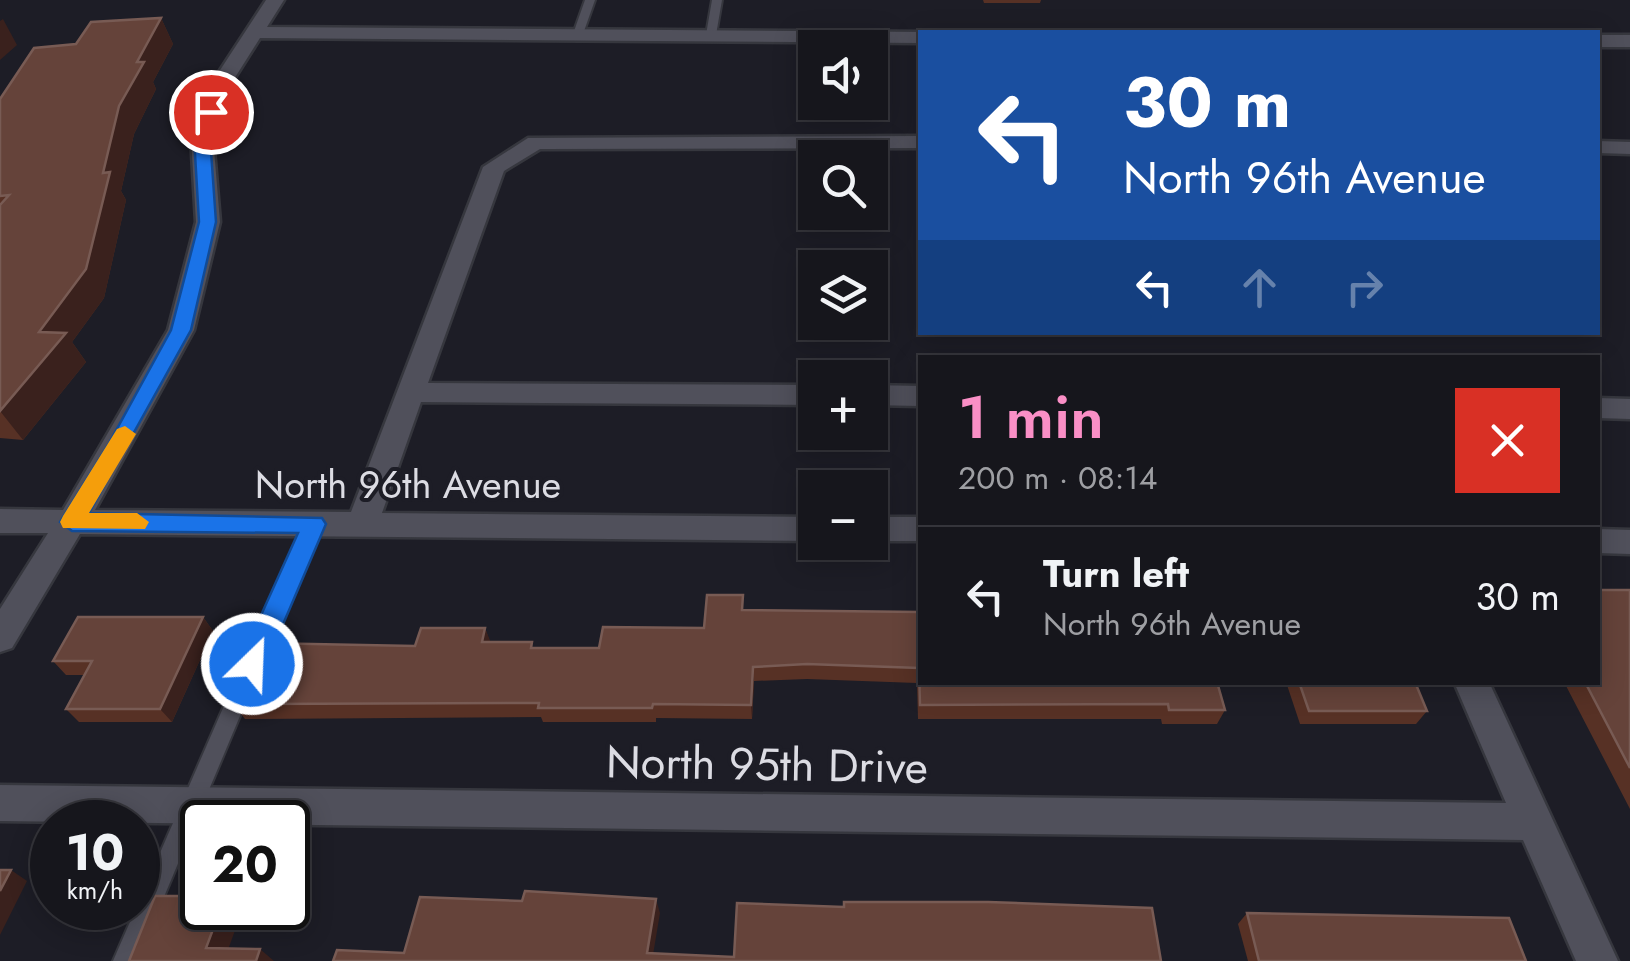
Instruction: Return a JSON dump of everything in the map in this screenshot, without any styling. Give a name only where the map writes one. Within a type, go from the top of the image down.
[{"type":"street","points":[[0,638],[117,448],[181,330],[208,222],[202,137],[220,88],[274,0]]},
{"type":"street","points":[[254,32],[918,37]]},
{"type":"street","points":[[1600,41],[1630,41]]},
{"type":"street","points":[[362,524],[494,167],[536,143],[918,142]]},
{"type":"street","points":[[1600,147],[1630,148]]},
{"type":"street","points":[[411,392],[798,395]]},
{"type":"street","points":[[888,396],[918,396]]},
{"type":"street","points":[[1600,408],[1630,409]]},
{"type":"street","name":"North 96th Avenue","points":[[0,522],[798,528]]},
{"type":"street","points":[[888,529],[918,530]]},
{"type":"street","points":[[1600,541],[1630,542]]},
{"type":"street","points":[[1472,685],[1596,961]]},
{"type":"street","name":"North 95th Drive","points":[[0,802],[180,805]]},
{"type":"street","name":"North 95th Drive","points":[[310,807],[1534,822]]},
{"type":"lane","points":[[578,34],[590,0]]},
{"type":"lane","points":[[711,36],[717,0]]},
{"type":"lane","points":[[193,800],[314,524]]},
{"type":"lane","points":[[125,961],[180,831]]},
{"type":"building","points":[[161,18],[137,62],[144,62],[119,106],[103,173],[110,172],[86,269],[39,332],[66,333],[0,411],[0,205],[9,195],[0,196],[0,99],[34,48],[76,44],[91,22]]},
{"type":"building","points":[[1600,590],[1630,590],[1630,768],[1587,685],[1600,685]]},
{"type":"building","points":[[707,595],[743,595],[742,610],[918,612],[918,668],[807,664],[753,667],[751,705],[538,708],[539,703],[233,704],[261,643],[415,646],[421,628],[485,628],[482,642],[532,642],[531,648],[599,648],[603,627],[704,628]]},
{"type":"building","points":[[78,617],[203,617],[160,709],[66,709],[92,661],[53,661]]},
{"type":"building","points":[[919,685],[1218,685],[1225,710],[1169,710],[1168,704],[920,705]]},
{"type":"building","points":[[1300,685],[1416,685],[1427,711],[1309,711]]},
{"type":"building","points":[[0,870],[11,870],[0,891]]},
{"type":"building","points":[[525,891],[656,899],[647,953],[734,957],[737,903],[844,907],[844,902],[988,902],[1152,908],[1161,961],[333,961],[337,950],[404,953],[420,897],[522,901]]},
{"type":"building","points":[[160,896],[180,896],[180,930],[213,930],[206,948],[260,949],[256,961],[129,961],[141,930],[160,930]]},
{"type":"building","points":[[1247,913],[1509,918],[1526,961],[1259,961]]},
{"type":"slow traffic","points":[[125,434],[72,522],[137,522]]},
{"type":"route","points":[[211,112],[202,137],[208,222],[181,330],[72,522],[314,524],[252,664]]}]
